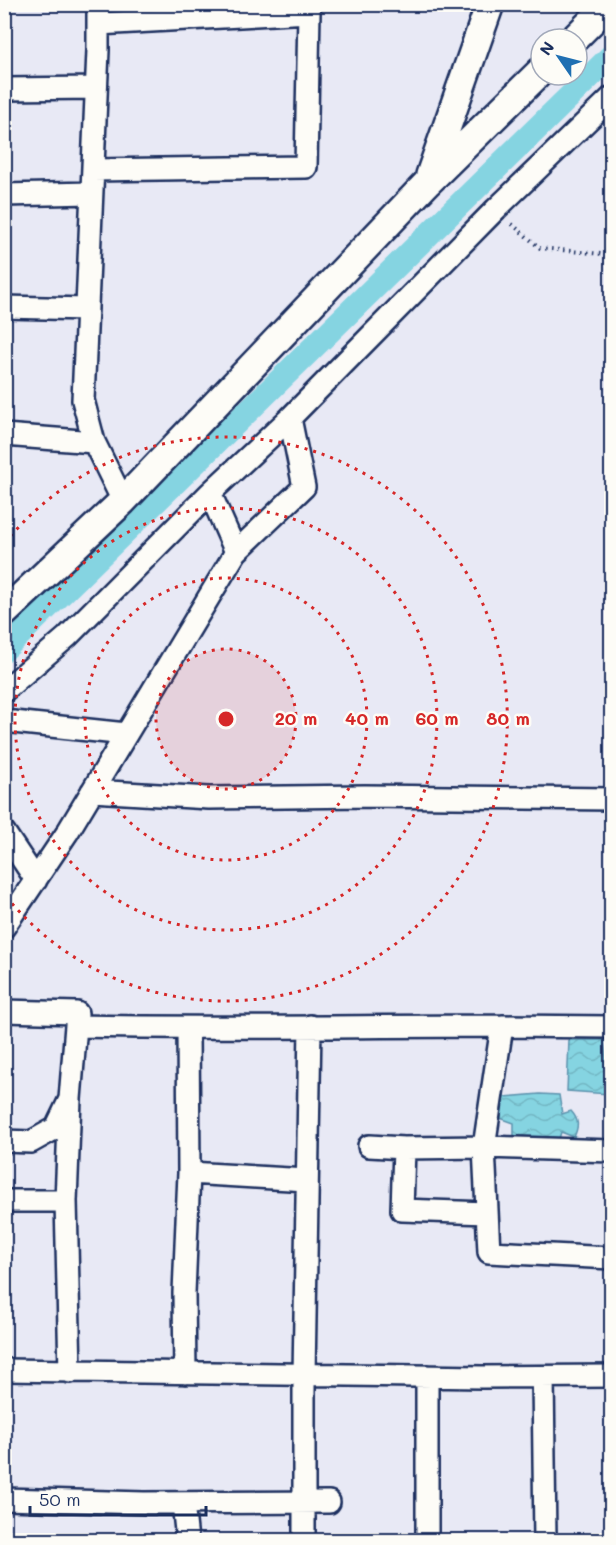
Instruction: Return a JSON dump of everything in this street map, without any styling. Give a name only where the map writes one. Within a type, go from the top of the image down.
[{"type":"street","points":[[428,182],[490,4]]},
{"type":"street","points":[[586,27],[609,4]]},
{"type":"street","points":[[93,171],[306,167],[309,8],[98,14],[83,400],[94,442],[123,501]]},
{"type":"street","points":[[4,613],[123,501],[428,182],[529,83]]},
{"type":"street","points":[[4,89],[96,88]]},
{"type":"street","points":[[4,691],[67,637],[210,493],[290,418],[496,209],[612,97]]},
{"type":"street","points":[[4,195],[91,193]]},
{"type":"street","points":[[4,307],[87,309]]},
{"type":"street","points":[[4,927],[92,791],[236,552],[304,487],[290,418]]},
{"type":"street","points":[[4,435],[94,442]]},
{"type":"street","points":[[210,493],[236,552]]},
{"type":"street","points":[[4,721],[126,734]]},
{"type":"street","points":[[92,791],[209,798],[365,796],[612,799]]},
{"type":"street","points":[[4,832],[36,880]]},
{"type":"street","points":[[4,1011],[77,1013],[70,1099],[66,1201],[70,1372]]},
{"type":"street","points":[[76,1026],[612,1027]]},
{"type":"street","points":[[304,1540],[304,1375],[310,1026]]},
{"type":"street","points":[[502,1026],[484,1147],[489,1252],[612,1258]]},
{"type":"street","points":[[185,1373],[184,1293],[189,1173],[188,1028]]},
{"type":"street","points":[[4,1141],[32,1142],[56,1128],[70,1099]]},
{"type":"street","points":[[369,1146],[404,1149],[484,1147],[612,1151]]},
{"type":"street","points":[[404,1149],[402,1210],[487,1213]]},
{"type":"street","points":[[189,1173],[307,1180]]},
{"type":"street","points":[[4,1201],[66,1201]]},
{"type":"street","points":[[4,1370],[304,1375],[612,1376]]},
{"type":"street","points":[[427,1376],[427,1540]]},
{"type":"street","points":[[543,1377],[545,1540]]},
{"type":"street","points":[[4,1499],[183,1503],[329,1502]]},
{"type":"street","points":[[183,1503],[187,1540]]},
{"type":"path","points":[[496,209],[540,248],[612,255]]},
{"type":"water","points":[[569,1040],[604,1040],[609,1094],[567,1091]]},
{"type":"water","points":[[559,1095],[562,1114],[571,1111],[577,1120],[574,1137],[561,1132],[556,1149],[521,1143],[514,1136],[514,1123],[500,1118],[504,1097]]},
{"type":"waterway","points":[[4,650],[612,55]]}]
